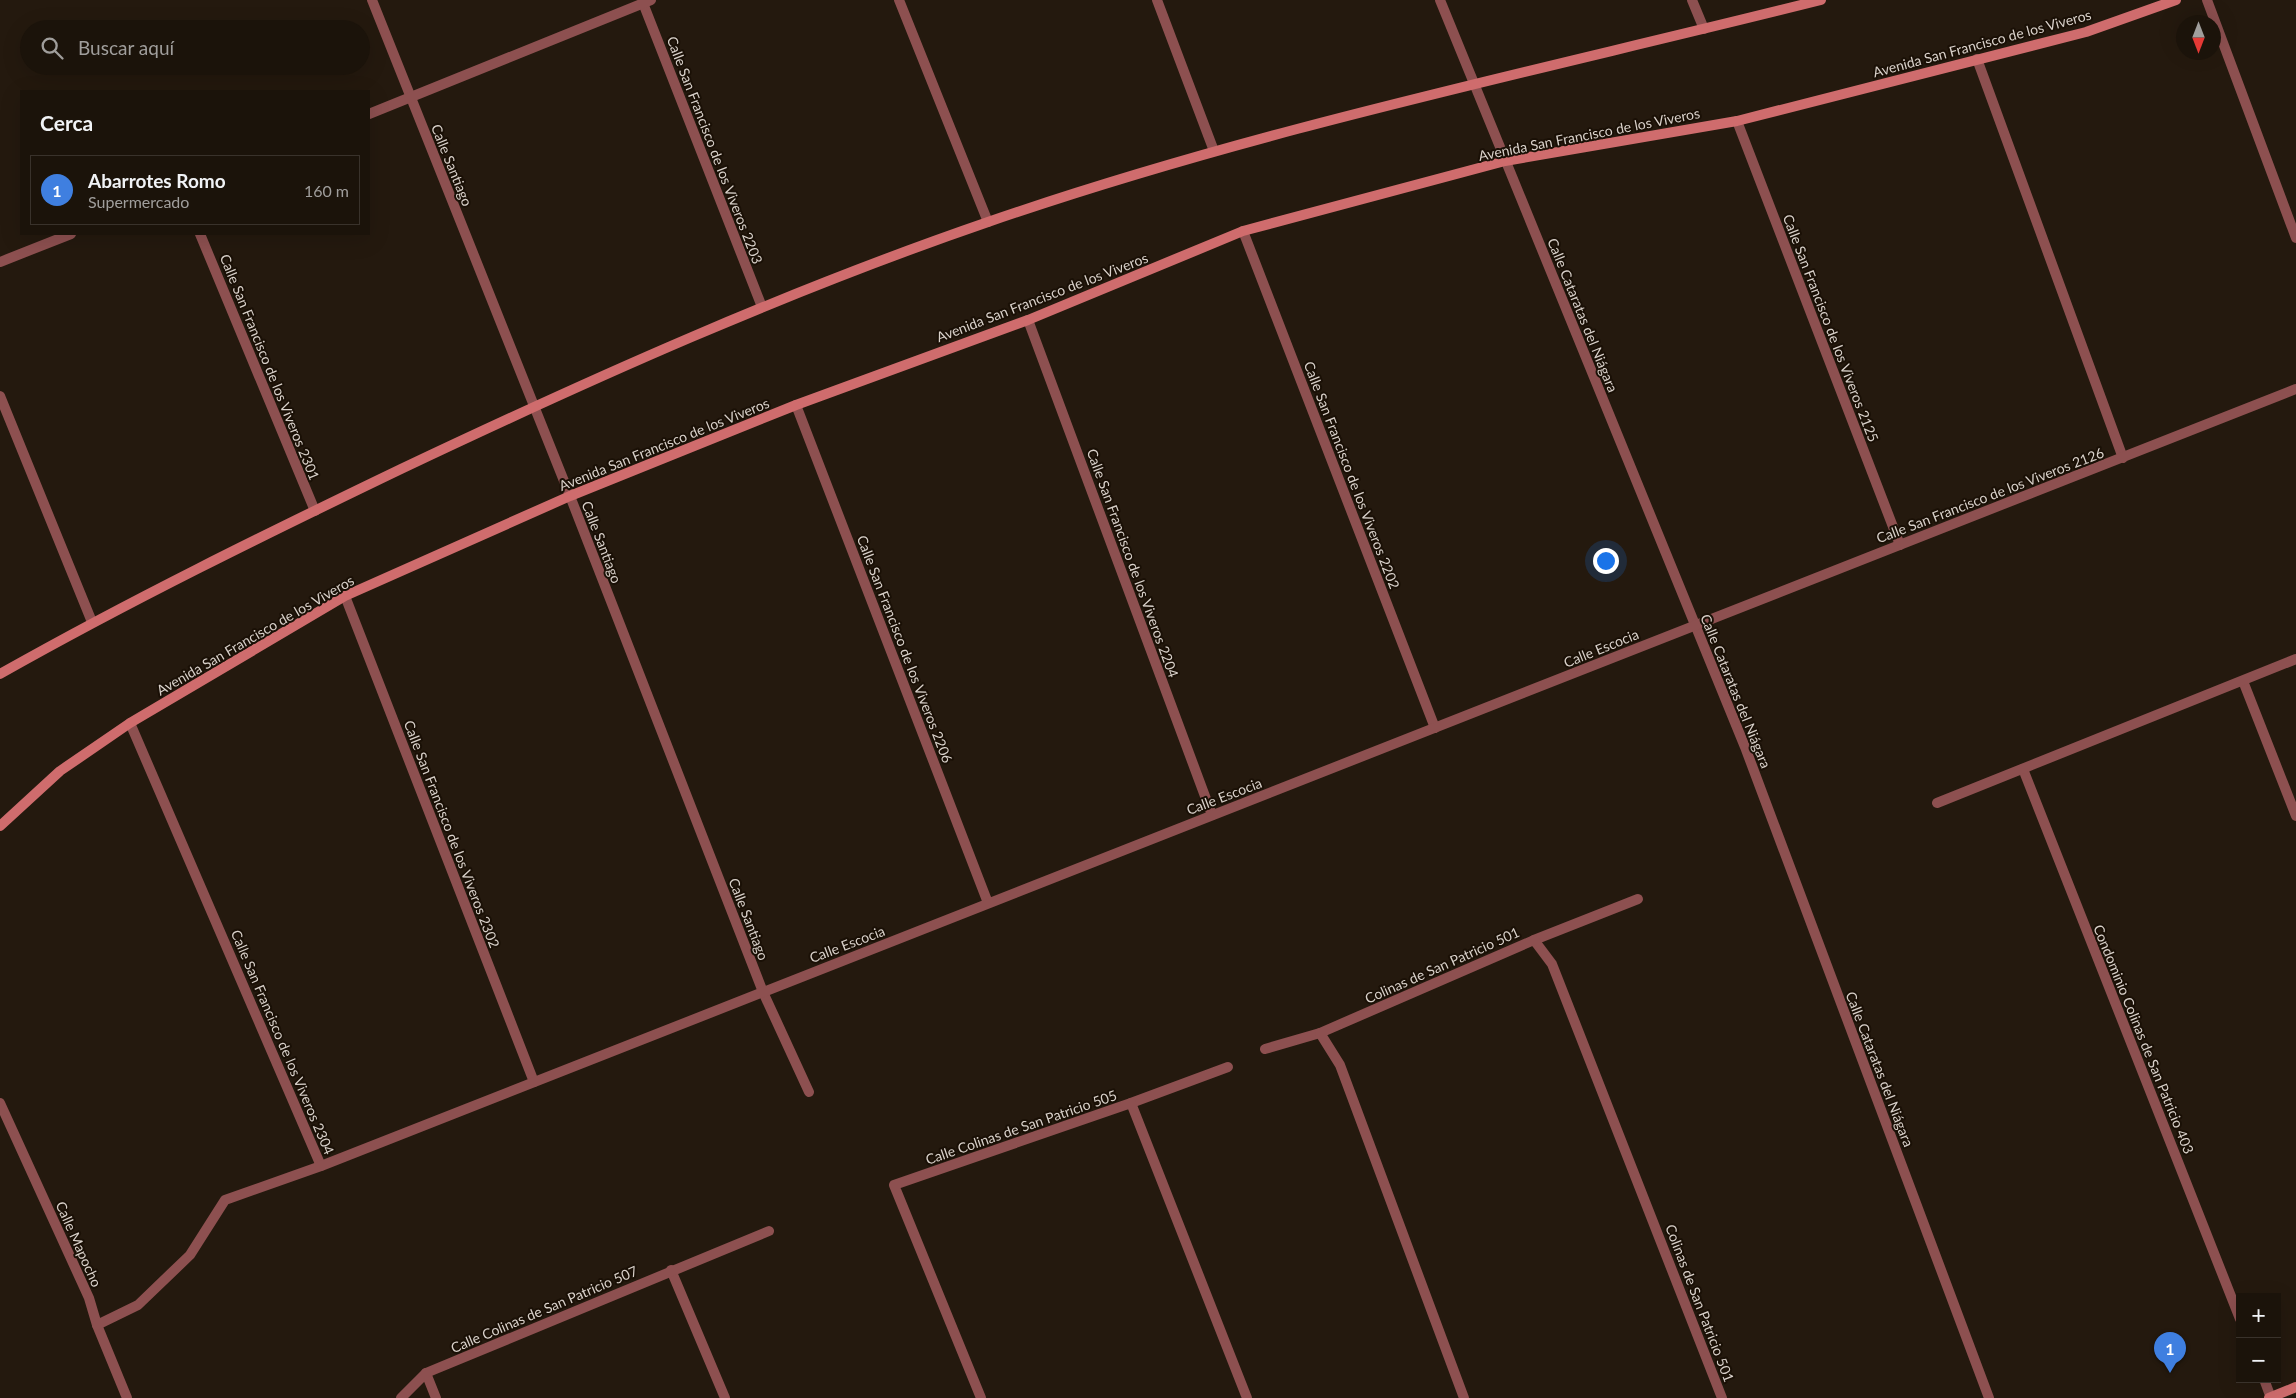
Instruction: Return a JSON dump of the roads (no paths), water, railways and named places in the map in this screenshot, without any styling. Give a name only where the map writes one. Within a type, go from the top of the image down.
[{"type":"street","name":"Calle Santiago","points":[[372,0],[570,496],[763,992],[809,1092]]},
{"type":"street","points":[[899,0],[988,222]]},
{"type":"street","points":[[1157,0],[1214,151]]},
{"type":"street","name":"Calle Cataratas del Niágara","points":[[1440,0],[1745,748],[1989,1398]]},
{"type":"street","points":[[1692,0],[1704,29]]},
{"type":"street","points":[[0,674],[92,622],[315,510],[533,406],[762,307],[988,222],[1214,151],[1474,84],[1821,0]]},
{"type":"street","name":"Avenida San Francisco de los Viveros","points":[[0,826],[60,771],[130,723],[345,596],[570,496],[796,405],[1028,320],[1243,231],[1505,161],[1737,121],[2086,32],[2176,0]]},
{"type":"street","points":[[2207,0],[2296,238]]},
{"type":"street","points":[[370,114],[647,2]]},
{"type":"street","name":"Calle San Francisco de los Viveros 2203","points":[[647,2],[762,307]]},
{"type":"street","points":[[1977,59],[2123,458]]},
{"type":"street","name":"Calle San Francisco de los Viveros 2125","points":[[1737,121],[1900,545]]},
{"type":"street","name":"Calle San Francisco de los Viveros 2202","points":[[1243,231],[1435,728]]},
{"type":"street","points":[[0,262],[68,235]]},
{"type":"street","name":"Calle San Francisco de los Viveros 2301","points":[[200,235],[315,510]]},
{"type":"street","name":"Calle San Francisco de los Viveros 2204","points":[[1028,320],[1212,815]]},
{"type":"street","name":"Calle San Francisco de los Viveros 2126","points":[[1695,626],[2296,390]]},
{"type":"street","points":[[0,396],[92,622]]},
{"type":"street","name":"Calle San Francisco de los Viveros 2206","points":[[796,405],[988,903]]},
{"type":"street","name":"Calle San Francisco de los Viveros 2302","points":[[345,596],[534,1082]]},
{"type":"street","name":"Calle Escocia","points":[[763,992],[1695,626]]},
{"type":"street","points":[[1937,803],[2296,659]]},
{"type":"street","points":[[2243,680],[2296,816]]},
{"type":"street","name":"Calle San Francisco de los Viveros 2304","points":[[97,1325],[138,1305],[190,1255],[225,1200],[321,1166],[130,723]]},
{"type":"street","name":"Condominio Colinas de San Patricio 403","points":[[2023,769],[2236,1309]]},
{"type":"street","points":[[1534,940],[1638,899]]},
{"type":"street","name":"Colinas de San Patricio 501","points":[[1265,1049],[1320,1033],[1534,940],[1552,964],[1722,1398]]},
{"type":"street","points":[[321,1166],[763,992]]},
{"type":"street","points":[[1320,1033],[1340,1065],[1464,1398]]},
{"type":"street","points":[[1130,1103],[1228,1067]]},
{"type":"street","name":"Calle Mapocho","points":[[0,1103],[88,1298],[127,1398]]},
{"type":"street","name":"Calle Colinas de San Patricio 505","points":[[981,1398],[894,1185],[1130,1103],[1247,1398]]},
{"type":"street","name":"Calle Colinas de San Patricio 507","points":[[401,1398],[426,1373],[769,1231]]},
{"type":"street","points":[[671,1270],[724,1398]]},
{"type":"street","points":[[426,1373],[436,1398]]},
{"type":"street","points":[[2265,1383],[2270,1398],[2296,1387]]},
{"type":"place","name":"Abarrotes Romo","points":[[2170,1373]]}]
